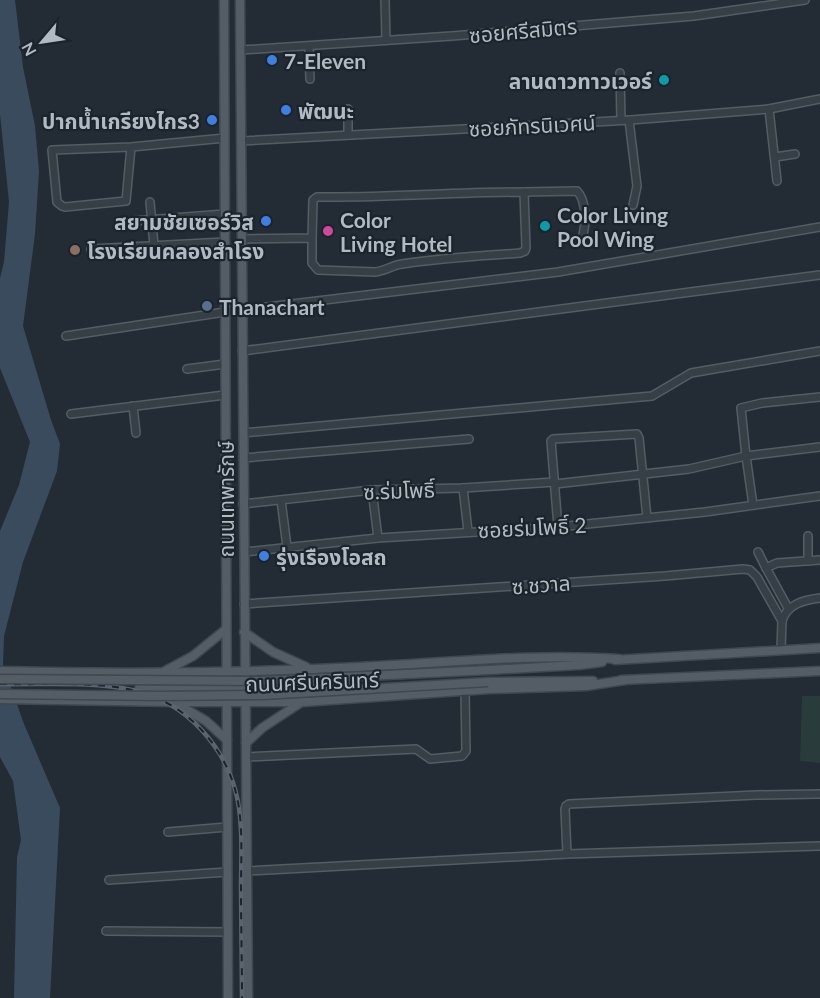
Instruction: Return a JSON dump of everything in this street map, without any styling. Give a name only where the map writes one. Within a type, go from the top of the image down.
[{"type":"main road","name":"ถนนเทพารักษ์","points":[[224,0],[228,998]]},
{"type":"main road","name":"ถนนเทพารักษ์","points":[[240,0],[248,998]]},
{"type":"main road","points":[[159,673],[193,656],[225,630]]},
{"type":"main road","points":[[244,632],[273,652],[311,669]]},
{"type":"main road","name":"ถนนศรีนครินทร์","points":[[0,679],[265,681],[579,665],[619,659],[820,648]]},
{"type":"main road","name":"ถนนศรีนครินทร์","points":[[0,671],[125,674],[311,669],[576,656],[619,659]]},
{"type":"main road","points":[[360,667],[352,672],[349,684],[354,694],[363,698]]},
{"type":"main road","name":"ถนนศรีนครินทร์","points":[[0,694],[263,695],[488,682],[625,680],[820,671]]},
{"type":"main road","points":[[125,674],[136,677],[139,689],[136,697],[125,701]]},
{"type":"main road","name":"ถนนศรีนครินทร์","points":[[0,699],[303,702],[465,691],[586,686],[625,680]]},
{"type":"main road","points":[[139,689],[349,684]]},
{"type":"main road","points":[[172,702],[190,710],[227,740]]},
{"type":"main road","points":[[246,743],[269,723],[303,702]]},
{"type":"street","points":[[385,0],[386,40]]},
{"type":"street","name":"ซอยศรีสมิตร","points":[[241,50],[694,15],[766,3],[805,0]]},
{"type":"street","points":[[309,46],[310,79]]},
{"type":"street","points":[[620,73],[625,120],[637,186],[633,205]]},
{"type":"street","name":"ซอยภัทรนิเวศน์","points":[[242,141],[625,120],[769,109],[820,99]]},
{"type":"street","points":[[348,109],[348,135]]},
{"type":"street","points":[[769,109],[777,181]]},
{"type":"street","points":[[131,147],[128,200],[65,207],[59,205],[55,195],[52,150],[131,147],[225,138]]},
{"type":"street","points":[[775,157],[795,154]]},
{"type":"street","points":[[524,192],[526,248],[520,253],[400,264],[375,272],[318,270],[312,263],[313,200],[317,197],[573,190],[581,196],[585,225],[582,238]]},
{"type":"street","points":[[150,202],[154,246]]},
{"type":"street","points":[[133,221],[225,214]]},
{"type":"street","points":[[66,336],[225,312],[558,272],[820,227]]},
{"type":"street","points":[[242,239],[312,238]]},
{"type":"street","points":[[91,249],[225,242]]},
{"type":"street","points":[[242,351],[820,275]]},
{"type":"street","points":[[243,433],[652,396],[691,373],[820,351]]},
{"type":"street","points":[[187,369],[225,364]]},
{"type":"street","points":[[71,414],[225,395]]},
{"type":"street","points":[[753,505],[741,408],[762,403],[820,397]]},
{"type":"street","points":[[133,406],[136,433]]},
{"type":"street","points":[[558,527],[552,440],[632,433],[639,435],[647,518]]},
{"type":"street","points":[[243,458],[469,440]]},
{"type":"street","name":"ซ.ร่มโพธิ์","points":[[243,504],[372,490],[555,483],[643,475],[697,468],[746,456],[820,447]]},
{"type":"street","points":[[463,488],[468,531]]},
{"type":"street","points":[[372,490],[378,538]]},
{"type":"street","name":"ซอยร่มโพธิ์ 2","points":[[244,552],[378,538],[558,527],[820,496]]},
{"type":"street","points":[[281,500],[287,547]]},
{"type":"street","points":[[808,536],[808,561]]},
{"type":"street","points":[[758,552],[788,608]]},
{"type":"street","points":[[766,568],[777,563],[820,560]]},
{"type":"street","name":"ซ.ชวาล","points":[[244,604],[642,578],[743,569],[750,570],[757,577],[782,621]]},
{"type":"street","points":[[781,650],[782,621],[788,608],[801,602],[820,598]]},
{"type":"street","points":[[246,757],[416,749],[430,759],[462,756],[466,751],[465,691]]},
{"type":"street","points":[[567,854],[565,809],[570,804],[820,794]]},
{"type":"street","points":[[168,832],[227,827]]},
{"type":"street","points":[[247,871],[567,854],[820,846]]},
{"type":"street","points":[[109,880],[227,873]]},
{"type":"street","points":[[106,931],[227,933]]},
{"type":"shaded area","points":[[802,696],[820,696],[820,763],[800,761]]},
{"type":"water","points":[[0,0],[15,0],[23,67],[35,126],[39,171],[35,234],[23,326],[60,444],[57,471],[23,562],[4,636],[3,665],[24,724],[60,808],[50,998],[14,998],[17,857],[21,840],[13,781],[0,757],[0,531],[19,485],[30,442],[0,368],[0,278],[4,262],[9,202],[0,114]]},
{"type":"railway","points":[[0,684],[83,684],[132,690],[170,705],[202,730],[225,763],[233,782],[240,813],[242,998]]},
{"type":"place","name":"7-Eleven","points":[[272,60]]},
{"type":"place","name":"ลานดาวทาวเวอร์","points":[[664,80]]},
{"type":"place","name":"พัฒนะ","points":[[286,110]]},
{"type":"place","name":"ปากน้ำเกรียงไกร3","points":[[212,120]]},
{"type":"place","name":"สยามชัยเซอร์วิส","points":[[266,221]]},
{"type":"place","name":"Color Living Pool Wing","points":[[545,226]]},
{"type":"place","name":"Color Living Hotel","points":[[328,231]]},
{"type":"place","name":"โรงเรียนคลองสำโรง","points":[[75,250]]},
{"type":"place","name":"Thanachart","points":[[207,306]]},
{"type":"place","name":"รุ่งเรืองโอสถ","points":[[264,556]]}]
